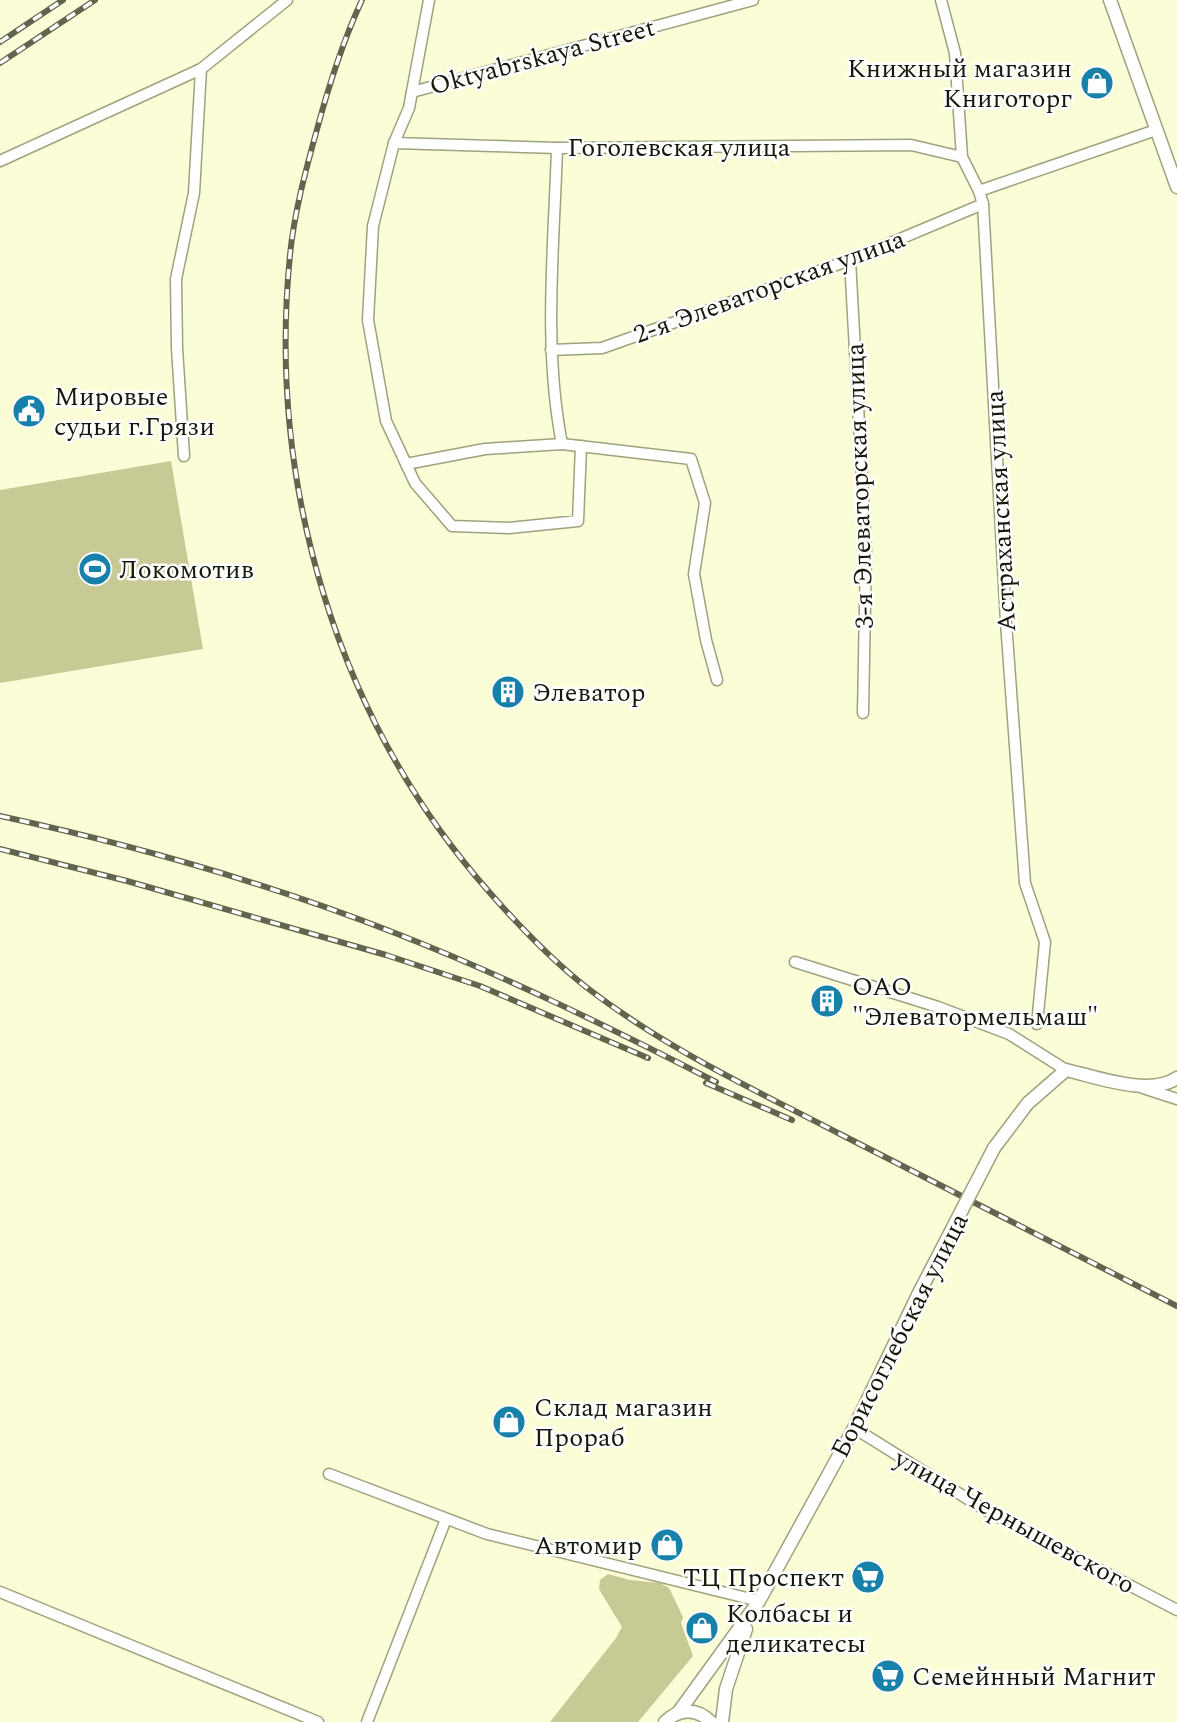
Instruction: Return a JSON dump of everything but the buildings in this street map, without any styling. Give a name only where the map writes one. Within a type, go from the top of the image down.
[{"type":"street","points":[[0,161],[201,69],[287,0]]},
{"type":"street","points":[[429,0],[409,108],[394,143],[373,226],[368,320],[386,421],[415,483],[452,526],[523,527],[578,521],[581,446]]},
{"type":"street","name":"Oktyabrskaya Street","points":[[412,92],[753,0]]},
{"type":"street","name":"Астраханская улица","points":[[941,0],[955,53],[962,157],[983,204],[1006,622],[1025,883],[1045,942],[1037,1024]]},
{"type":"street","points":[[1110,0],[1177,187]]},
{"type":"street","points":[[184,456],[177,348],[176,279],[194,193],[201,69]]},
{"type":"street","points":[[979,191],[1156,130]]},
{"type":"street","name":"Гоголевская улица","points":[[394,143],[557,148],[911,145],[962,157]]},
{"type":"street","points":[[557,148],[551,349],[562,444]]},
{"type":"street","name":"2-я Элеваторская улица","points":[[551,349],[602,348],[850,260],[983,204]]},
{"type":"street","name":"3-я Элеваторская улица","points":[[850,260],[866,551],[863,713]]},
{"type":"street","points":[[407,464],[485,449],[562,444],[691,459],[705,503],[694,574],[706,640],[717,680]]},
{"type":"street","points":[[794,962],[938,1007],[1010,1034],[1066,1070],[1142,1087],[1177,1099]]},
{"type":"street","name":"Борисоглебская улица","points":[[750,1615],[854,1428],[918,1295],[994,1148],[1028,1102],[1066,1070]]},
{"type":"street","points":[[1142,1087],[1171,1083],[1177,1078]]},
{"type":"street","name":"улица Чернышевского","points":[[854,1428],[987,1511],[1177,1610]]},
{"type":"street","points":[[329,1474],[495,1536],[759,1601]]},
{"type":"street","points":[[367,1722],[446,1519]]},
{"type":"street","points":[[0,1592],[318,1722]]},
{"type":"street","points":[[665,1722],[678,1713],[750,1615]]},
{"type":"street","points":[[722,1722],[726,1689],[750,1615]]},
{"type":"street","points":[[678,1713],[691,1711],[703,1715],[710,1722]]},
{"type":"green space","name":"Локомотив","points":[[171,461],[203,649],[0,683],[0,490]]},
{"type":"green space","points":[[608,1574],[630,1580],[660,1583],[669,1588],[683,1617],[681,1623],[693,1656],[638,1722],[550,1722],[622,1627],[599,1589],[600,1580]]},
{"type":"railway","points":[[0,42],[63,0]]},
{"type":"railway","points":[[0,63],[95,0]]},
{"type":"railway","points":[[362,0],[331,82],[300,194],[290,255],[286,341],[290,428],[303,513],[324,596],[354,676],[391,754],[437,826],[491,894],[561,966],[616,1009],[741,1083],[1177,1306]]},
{"type":"railway","points":[[0,816],[100,839],[200,867],[347,915],[517,985],[716,1082]]},
{"type":"railway","points":[[0,849],[127,881],[386,955],[480,986],[648,1058]]},
{"type":"railway","points":[[706,1083],[792,1120]]},
{"type":"place","name":"Книжный магазин Книготорг","points":[[1097,83]]},
{"type":"place","name":"Мировые судьи г.Грязи","points":[[29,411]]},
{"type":"place","name":"Локомотив","points":[[95,569]]},
{"type":"place","name":"Элеватор","points":[[508,692]]},
{"type":"place","name":"ОАО \"Элеватормельмаш\"","points":[[827,1001]]},
{"type":"place","name":"Склад магазин Прораб","points":[[509,1422]]},
{"type":"place","name":"Автомир","points":[[667,1545]]},
{"type":"place","name":"ТЦ Проспект","points":[[868,1577]]},
{"type":"place","name":"Колбасы и деликатесы","points":[[702,1628]]},
{"type":"place","name":"Семейнный Магнит","points":[[888,1676]]}]
